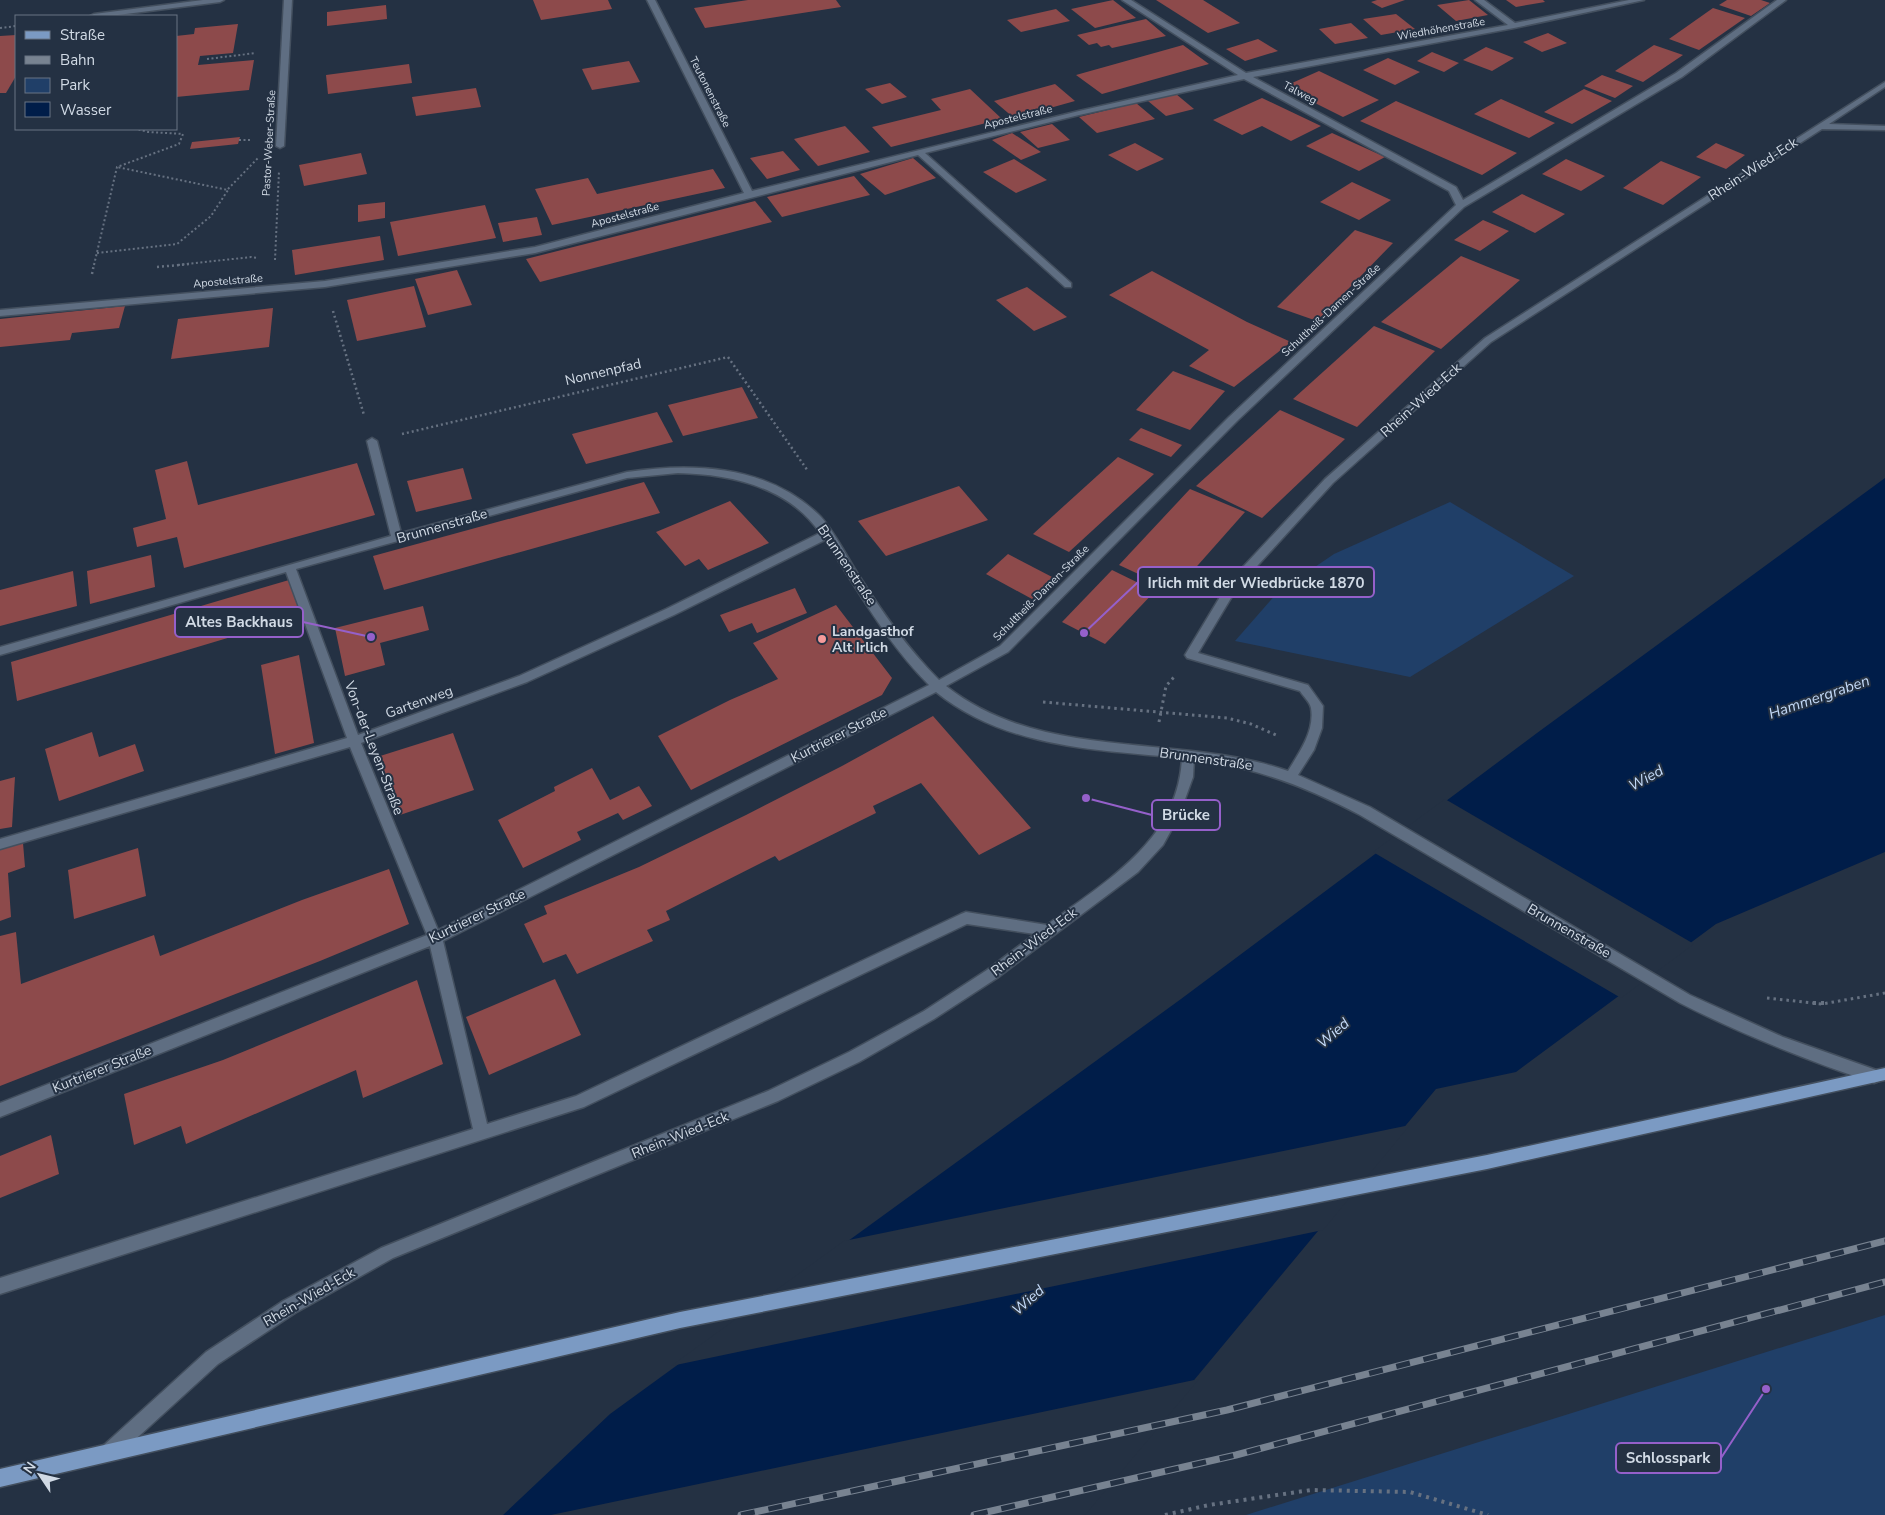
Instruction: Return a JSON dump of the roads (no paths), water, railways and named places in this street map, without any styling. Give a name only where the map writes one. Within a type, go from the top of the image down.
[{"type":"main road","points":[[0,1478],[680,1320],[1488,1162],[1879,1075]]},
{"type":"street","points":[[102,15],[220,0]]},
{"type":"street","name":"Pastor-Weber-Straße","points":[[280,146],[288,0]]},
{"type":"street","name":"Teutonenstraße","points":[[651,0],[749,194]]},
{"type":"street","name":"Talweg","points":[[1126,0],[1245,76],[1454,189],[1461,205]]},
{"type":"street","points":[[1479,0],[1514,26]]},
{"type":"street","name":"Wiedhöhenstraße","points":[[1245,76],[1514,26],[1640,0]]},
{"type":"street","name":"Schultheiß-Damen-Straße","points":[[937,686],[1004,649],[1233,419],[1461,205],[1680,75],[1782,0]]},
{"type":"street","name":"Apostelstraße","points":[[0,313],[324,284],[535,250],[919,152],[1079,113],[1245,76]]},
{"type":"street","name":"Rhein-Wied-Eck","points":[[1291,776],[1308,750],[1316,728],[1317,706],[1304,688],[1191,655],[1233,585],[1329,481],[1488,340],[1885,84]]},
{"type":"street","points":[[1820,126],[1885,128]]},
{"type":"street","points":[[919,152],[1068,285]]},
{"type":"street","points":[[372,441],[397,539]]},
{"type":"street","name":"Brunnenstraße","points":[[0,651],[290,567],[627,475],[679,469],[731,474],[779,490],[815,518],[904,649],[937,686],[981,714],[1034,735],[1090,745],[1223,758],[1291,776],[1366,811],[1685,999],[1728,1021],[1822,1060],[1879,1075]]},
{"type":"street","name":"Gartenweg","points":[[0,844],[354,741],[523,679],[670,612],[827,534]]},
{"type":"street","name":"Von-der-Leyen-Straße","points":[[290,567],[354,741],[435,938],[482,1133]]},
{"type":"street","name":"Kurtrierer Straße","points":[[0,1110],[435,938],[937,686]]},
{"type":"street","name":"Rhein-Wied-Eck","points":[[110,1451],[212,1358],[289,1307],[388,1252],[687,1133],[773,1096],[854,1057],[953,1000],[992,974],[1133,868],[1158,841],[1173,816],[1186,777],[1188,755]]},
{"type":"street","points":[[0,1286],[579,1102],[966,918],[1050,931]]},
{"type":"water","points":[[1885,478],[1885,852],[1716,924],[1516,1072],[1436,1089],[1082,1515],[503,1515],[610,1414],[1181,999],[1537,733]]},
{"type":"railway","points":[[741,1515],[1227,1410],[1885,1241]]},
{"type":"railway","points":[[974,1515],[1236,1455],[1885,1282]]},
{"type":"place","name":"Irlich mit der Wiedbrücke 1870","points":[[1084,633]]},
{"type":"place","name":"Altes Backhaus","points":[[371,637]]},
{"type":"place","name":"Landgasthof Alt Irlich","points":[[822,639]]},
{"type":"place","name":"Brücke","points":[[1086,798]]},
{"type":"place","name":"Schlosspark","points":[[1766,1389]]},
{"type":"water label","name":"Hammergraben","points":[[1819,697]]},
{"type":"water label","name":"Wied","points":[[1646,778]]},
{"type":"water label","name":"Wied","points":[[1333,1033]]},
{"type":"water label","name":"Wied","points":[[1028,1300]]}]
